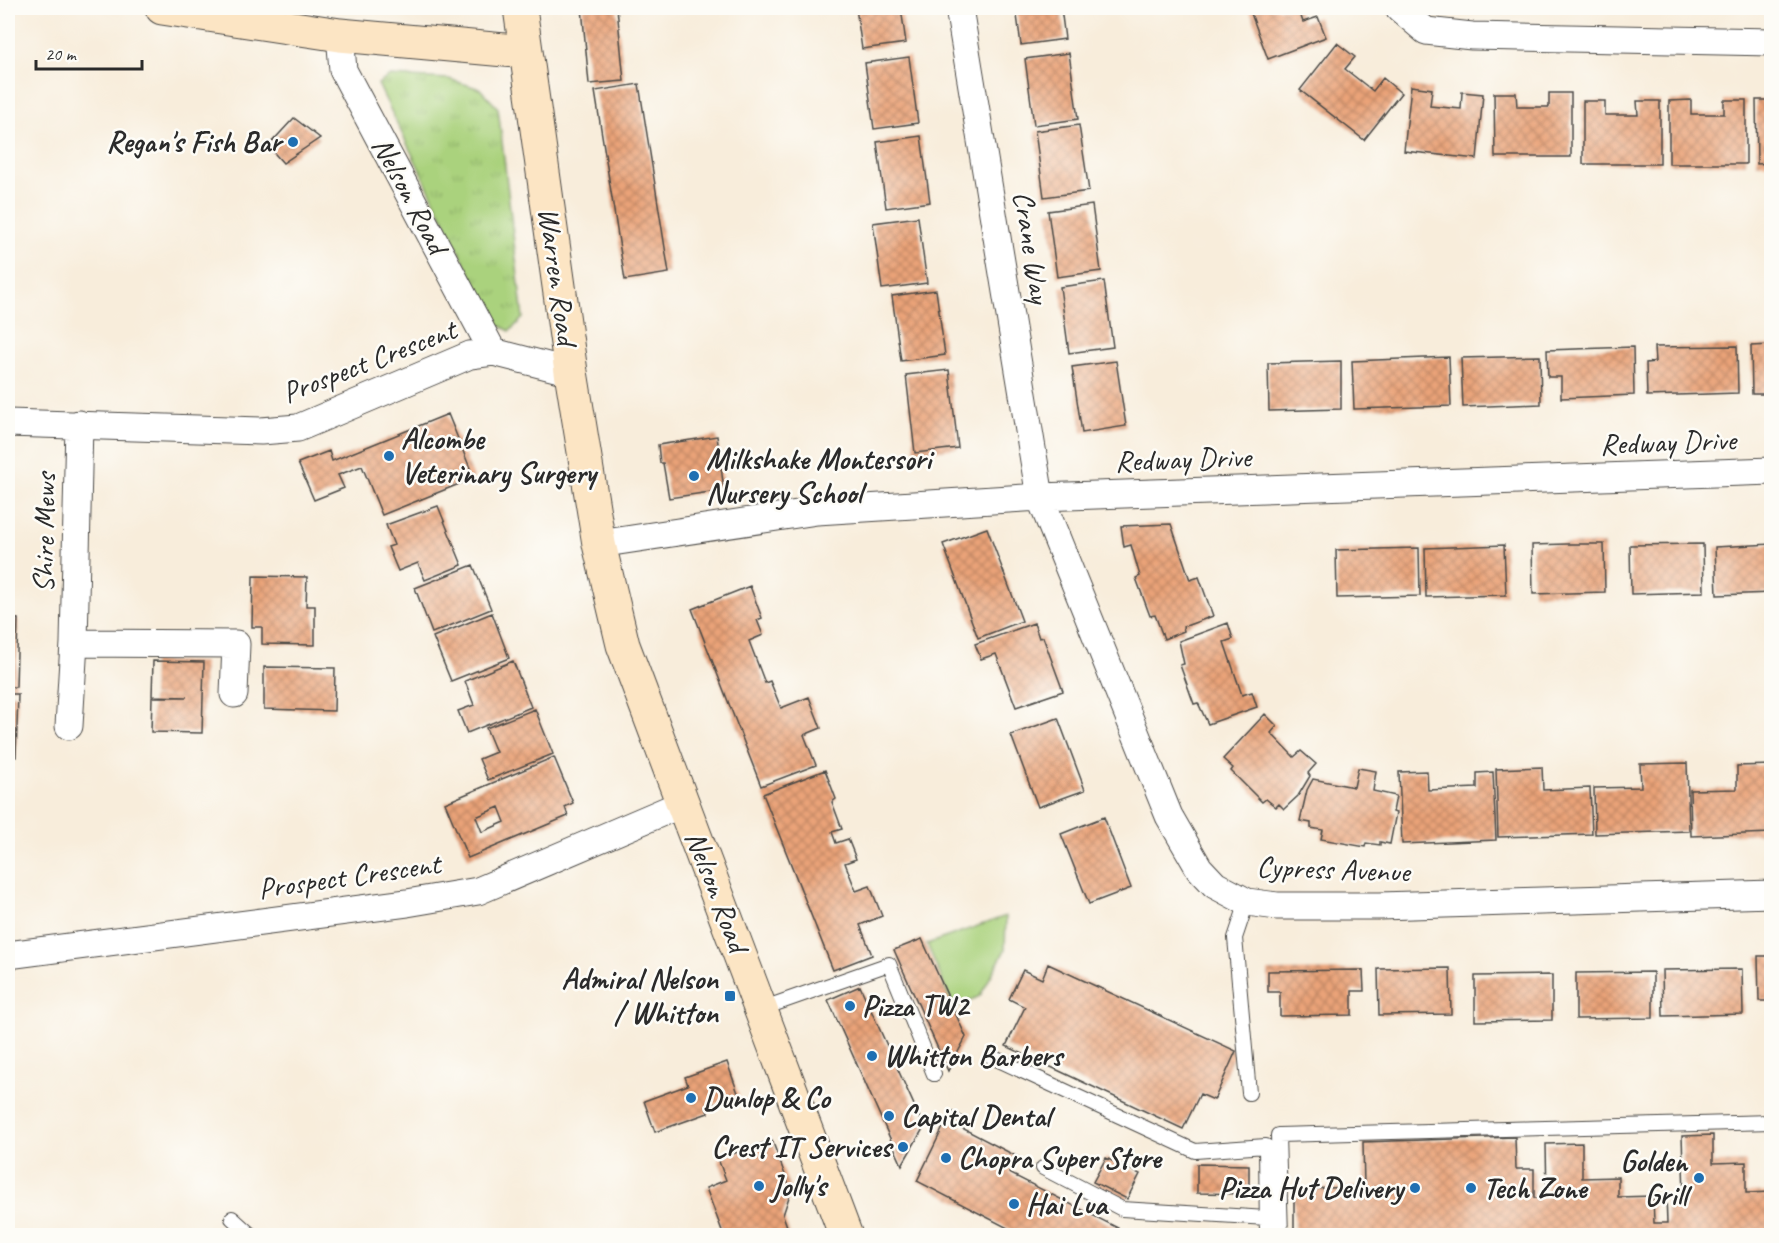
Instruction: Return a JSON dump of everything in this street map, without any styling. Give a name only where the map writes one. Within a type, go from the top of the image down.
[{"type":"street","points":[[162,8],[340,35],[526,52]]},
{"type":"street","name":"Warren Road","points":[[520,8],[599,544]]},
{"type":"street","name":"Crane Way","points":[[959,8],[1040,497]]},
{"type":"street","points":[[1398,8],[1426,31],[1472,36],[1772,42]]},
{"type":"street","name":"Nelson Road","points":[[340,35],[343,70],[492,352]]},
{"type":"street","name":"Prospect Crescent","points":[[8,423],[261,431],[298,428],[470,355],[492,352],[572,372]]},
{"type":"street","name":"Shire Mews","points":[[69,726],[74,643],[79,424]]},
{"type":"street","name":"Redway Drive","points":[[599,544],[817,512],[1040,497],[1772,471]]},
{"type":"street","name":"Cypress Avenue","points":[[1040,497],[1169,816],[1199,868],[1215,885],[1247,902],[1277,906],[1380,906],[1772,894]]},
{"type":"street","name":"Nelson Road","points":[[599,544],[622,645],[684,802],[846,1236]]},
{"type":"street","points":[[74,643],[236,644],[234,694]]},
{"type":"street","name":"Prospect Crescent","points":[[8,954],[407,903],[478,891],[684,802]]},
{"type":"lane","points":[[1247,902],[1235,938],[1249,1094]]},
{"type":"lane","points":[[761,1009],[889,964],[934,1074]]},
{"type":"lane","points":[[992,1057],[1195,1151],[1266,1146],[1267,1236]]},
{"type":"lane","points":[[1281,1236],[1278,1135],[1772,1122]]},
{"type":"lane","points":[[1043,1168],[1122,1209],[1267,1218]]},
{"type":"lane","points":[[232,1218],[252,1236]]},
{"type":"green space","points":[[390,76],[449,79],[480,89],[498,108],[523,318],[510,331],[494,323],[378,84]]},
{"type":"green space","points":[[1006,916],[1005,950],[980,996],[954,1008],[927,944]]},
{"type":"building","points":[[582,8],[617,8],[624,81],[589,84]]},
{"type":"building","points":[[856,8],[901,8],[906,43],[862,49]]},
{"type":"building","points":[[1016,8],[1061,8],[1065,39],[1021,45]]},
{"type":"building","points":[[1249,8],[1298,8],[1303,22],[1318,17],[1326,37],[1268,59]]},
{"type":"building","points":[[1337,43],[1355,57],[1345,69],[1373,91],[1383,78],[1401,93],[1364,140],[1300,90]]},
{"type":"building","points":[[1069,53],[1078,119],[1034,125],[1025,59]]},
{"type":"building","points":[[909,57],[918,123],[874,129],[865,63]]},
{"type":"building","points":[[639,84],[669,273],[625,280],[595,91]]},
{"type":"building","points":[[1411,86],[1432,89],[1430,106],[1461,109],[1462,92],[1483,94],[1477,159],[1404,151]]},
{"type":"building","points":[[1494,93],[1516,93],[1517,107],[1549,107],[1549,93],[1571,93],[1571,157],[1495,157]]},
{"type":"building","points":[[1691,100],[1691,114],[1724,114],[1724,100],[1746,100],[1746,164],[1669,164],[1669,101]]},
{"type":"building","points":[[1756,100],[1772,100],[1772,163],[1757,164]]},
{"type":"building","points":[[1583,101],[1605,101],[1605,115],[1638,115],[1637,101],[1660,101],[1660,164],[1583,164]]},
{"type":"building","name":"Regan's Fish Bar","points":[[294,118],[320,138],[283,163],[268,146]]},
{"type":"building","points":[[1079,125],[1089,191],[1044,197],[1035,131]]},
{"type":"building","points":[[921,136],[930,202],[886,208],[877,142]]},
{"type":"building","points":[[1092,205],[1101,271],[1057,277],[1048,211]]},
{"type":"building","points":[[918,217],[927,283],[882,289],[873,223]]},
{"type":"building","points":[[1104,281],[1113,347],[1069,353],[1060,287]]},
{"type":"building","points":[[936,290],[945,355],[901,361],[892,296]]},
{"type":"building","points":[[1772,345],[1772,394],[1752,394],[1751,346]]},
{"type":"building","points":[[1737,346],[1738,393],[1647,396],[1646,363],[1655,362],[1654,347]]},
{"type":"building","points":[[1633,347],[1634,395],[1561,398],[1561,377],[1548,377],[1547,350]]},
{"type":"building","points":[[1540,356],[1541,404],[1463,407],[1461,358]]},
{"type":"building","points":[[1449,357],[1451,406],[1354,409],[1352,361]]},
{"type":"building","points":[[1116,361],[1126,426],[1082,433],[1072,367]]},
{"type":"building","points":[[1341,361],[1341,409],[1269,411],[1268,363]]},
{"type":"building","points":[[949,370],[958,448],[915,453],[906,375]]},
{"type":"building","points":[[448,414],[474,478],[382,515],[362,466],[338,475],[344,488],[314,500],[298,463],[329,451],[332,461]]},
{"type":"building","name":"Milkshake Montessori Nursery School","points":[[717,436],[724,490],[669,498],[658,445]]},
{"type":"building","points":[[438,506],[462,565],[425,580],[418,563],[398,571],[388,547],[394,545],[386,525]]},
{"type":"building","points":[[1171,524],[1190,580],[1199,577],[1213,616],[1183,627],[1184,631],[1164,639],[1155,615],[1150,616],[1136,578],[1140,576],[1131,545],[1124,547],[1121,526]]},
{"type":"building","points":[[987,528],[1022,621],[978,638],[943,544]]},
{"type":"building","points":[[1604,544],[1605,592],[1533,594],[1532,545]]},
{"type":"building","points":[[1703,544],[1704,592],[1631,594],[1630,545]]},
{"type":"building","points":[[1772,544],[1772,593],[1717,595],[1715,547]]},
{"type":"building","points":[[1504,545],[1506,595],[1426,597],[1425,548]]},
{"type":"building","points":[[1419,548],[1420,596],[1337,598],[1336,550]]},
{"type":"building","points":[[473,565],[491,609],[432,633],[415,588]]},
{"type":"building","points":[[253,576],[307,577],[306,606],[315,606],[315,645],[262,644],[262,627],[252,627]]},
{"type":"building","points":[[750,586],[762,618],[757,620],[763,635],[749,641],[765,683],[770,681],[781,708],[809,697],[821,728],[804,735],[816,765],[761,786],[692,609]]},
{"type":"building","points":[[492,613],[509,658],[451,681],[433,637]]},
{"type":"building","points":[[8,618],[18,619],[16,687],[8,687]]},
{"type":"building","points":[[1034,623],[1039,638],[1043,637],[1063,691],[1016,707],[996,654],[981,659],[975,644]]},
{"type":"building","points":[[1228,623],[1233,639],[1224,642],[1242,695],[1252,692],[1257,707],[1208,724],[1198,703],[1194,704],[1180,665],[1184,664],[1179,641]]},
{"type":"building","points":[[153,661],[204,662],[202,733],[151,732],[152,697],[187,697],[152,696]]},
{"type":"building","points":[[513,661],[531,707],[467,733],[458,711],[474,705],[465,681]]},
{"type":"building","points":[[264,667],[335,668],[334,711],[264,709]]},
{"type":"building","points":[[8,694],[18,694],[16,757],[8,756]]},
{"type":"building","points":[[535,709],[553,754],[488,780],[479,759],[496,752],[486,728]]},
{"type":"building","points":[[1265,714],[1277,726],[1271,733],[1294,757],[1301,751],[1316,764],[1308,773],[1310,776],[1298,796],[1284,809],[1279,804],[1276,807],[1266,799],[1262,802],[1231,771],[1233,768],[1223,759]]},
{"type":"building","points":[[1058,718],[1085,790],[1038,807],[1011,735]]},
{"type":"building","points":[[554,757],[573,803],[565,807],[568,816],[468,858],[445,803]],"holes":[[[499,807],[505,822],[482,832],[476,817]]]},
{"type":"building","points":[[1687,763],[1689,831],[1595,834],[1594,788],[1641,787],[1640,764]]},
{"type":"building","points":[[1772,765],[1772,833],[1691,836],[1690,790],[1737,789],[1737,766]]},
{"type":"building","points":[[1542,767],[1543,790],[1590,788],[1592,834],[1498,837],[1496,769]]},
{"type":"building","points":[[1358,768],[1376,771],[1373,791],[1396,796],[1393,812],[1396,813],[1390,844],[1366,843],[1365,847],[1321,839],[1323,830],[1311,828],[1311,823],[1300,821],[1307,790],[1313,779],[1354,787]]},
{"type":"building","points":[[825,770],[836,799],[832,802],[842,829],[832,832],[836,843],[848,839],[856,859],[845,863],[856,891],[870,886],[882,916],[860,925],[872,955],[833,970],[763,794]]},
{"type":"building","points":[[1427,771],[1428,790],[1477,788],[1477,773],[1493,772],[1496,840],[1402,844],[1399,772]]},
{"type":"building","points":[[1104,817],[1131,888],[1089,904],[1061,834]]},
{"type":"building","points":[[922,939],[966,1037],[948,1071],[894,950]]},
{"type":"building","points":[[1758,956],[1772,956],[1772,1001],[1759,1001]]},
{"type":"building","points":[[1048,964],[1236,1051],[1214,1100],[1200,1094],[1183,1129],[1006,1046],[1025,1007],[1009,999],[1023,970],[1042,979]]},
{"type":"building","points":[[1450,968],[1451,1014],[1379,1015],[1378,969]]},
{"type":"building","points":[[1742,969],[1743,1014],[1663,1016],[1662,970]]},
{"type":"building","points":[[1363,970],[1364,991],[1352,991],[1352,1015],[1280,1016],[1280,992],[1268,992],[1268,971]]},
{"type":"building","points":[[1653,972],[1653,1018],[1576,1019],[1576,973]]},
{"type":"building","points":[[1552,975],[1552,1020],[1475,1021],[1475,976]]},
{"type":"building","points":[[860,986],[924,1127],[902,1165],[828,1000]]},
{"type":"building","name":"Dunlop & Co","points":[[727,1062],[739,1096],[706,1107],[708,1113],[655,1132],[644,1101],[688,1085],[685,1077]]},
{"type":"building","points":[[951,1111],[965,1118],[960,1127],[1018,1157],[1009,1173],[1118,1228],[1114,1236],[1023,1236],[917,1181]]},
{"type":"building","points":[[1713,1135],[1713,1163],[1746,1162],[1746,1193],[1772,1192],[1772,1236],[1294,1236],[1294,1190],[1364,1186],[1363,1142],[1515,1137],[1516,1169],[1534,1169],[1534,1198],[1547,1198],[1546,1144],[1582,1143],[1582,1178],[1618,1177],[1618,1197],[1653,1196],[1654,1223],[1667,1223],[1666,1195],[1684,1194],[1682,1136]]},
{"type":"building","name":"Jolly's","points":[[772,1140],[791,1191],[783,1215],[790,1235],[724,1236],[706,1188],[726,1180],[718,1159]]},
{"type":"building","points":[[1106,1158],[1140,1174],[1127,1199],[1093,1182]]},
{"type":"building","points":[[1197,1164],[1249,1165],[1249,1194],[1197,1193]]},
{"type":"place","name":"Regan's Fish Bar","points":[[293,142]]},
{"type":"place","name":"Alcombe Veterinary Surgery","points":[[389,456]]},
{"type":"place","name":"Milkshake Montessori Nursery School","points":[[694,476]]},
{"type":"place","name":"Admiral Nelson / Whitton","points":[[730,996]]},
{"type":"place","name":"Pizza TW2","points":[[850,1006]]},
{"type":"place","name":"Whitton Barbers","points":[[872,1056]]},
{"type":"place","name":"Dunlop & Co","points":[[691,1098]]},
{"type":"place","name":"Capital Dental","points":[[889,1116]]},
{"type":"place","name":"Crest IT Services","points":[[903,1147]]},
{"type":"place","name":"Chopra Super Store","points":[[946,1158]]},
{"type":"place","name":"Golden Grill","points":[[1699,1178]]},
{"type":"place","name":"Jolly's","points":[[759,1186]]},
{"type":"place","name":"Pizza Hut Delivery","points":[[1415,1188]]},
{"type":"place","name":"Tech Zone","points":[[1471,1188]]},
{"type":"place","name":"Hai Lua","points":[[1014,1204]]}]
